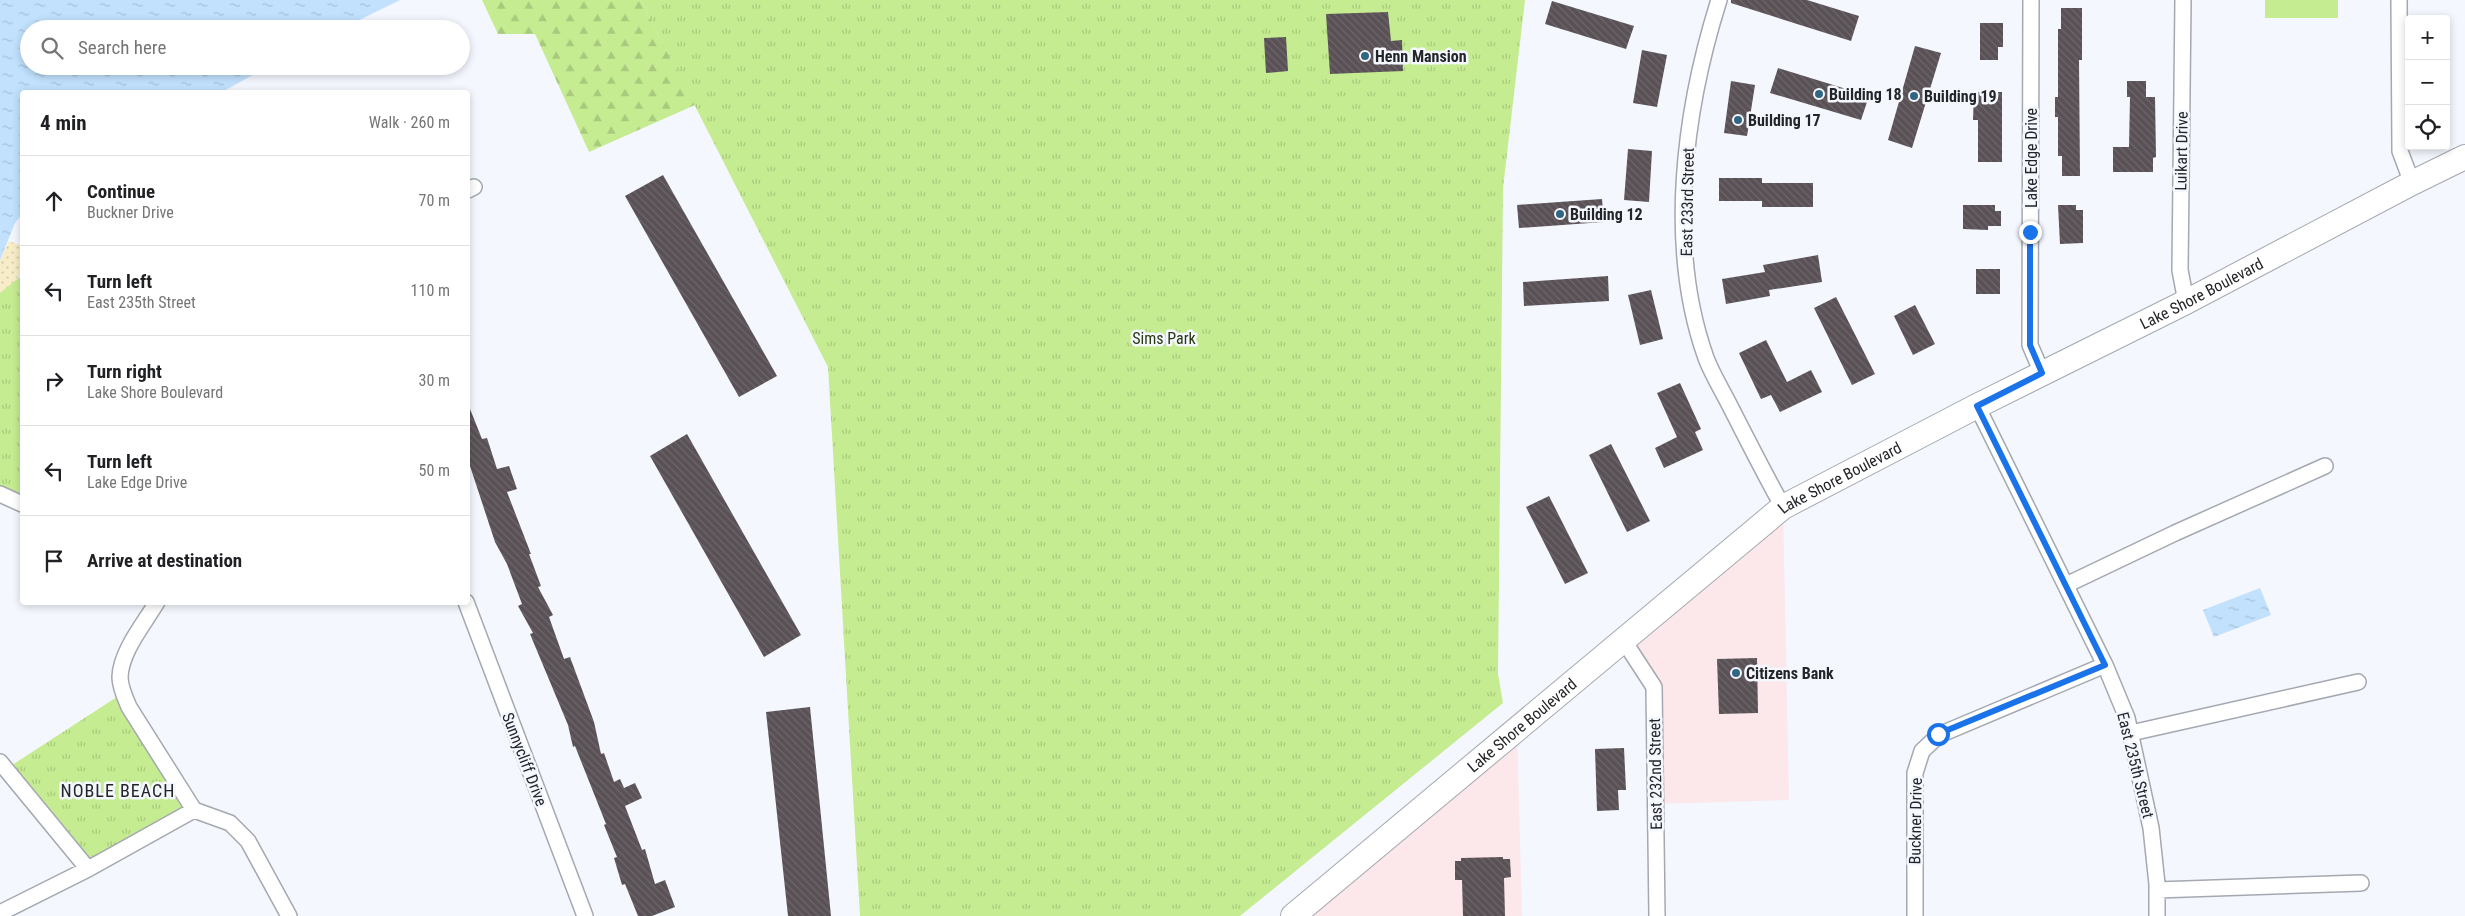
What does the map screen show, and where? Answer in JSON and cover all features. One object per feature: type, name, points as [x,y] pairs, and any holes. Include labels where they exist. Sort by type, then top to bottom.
[{"type":"main road","name":"Lake Shore Boulevard","points":[[1293,916],[1782,507],[2042,373],[2186,302],[2465,157]]},
{"type":"street","name":"East 233rd Street","points":[[1719,0],[1706,38],[1693,96],[1688,134],[1685,182],[1686,260],[1694,315],[1706,359],[1782,507]]},
{"type":"street","name":"Lake Edge Drive","points":[[2032,0],[2030,345],[2042,373]]},
{"type":"street","name":"Luikart Drive","points":[[2182,0],[2180,270],[2186,302]]},
{"type":"street","points":[[2399,0],[2400,151],[2412,183]]},
{"type":"street","name":"East 235th Street","points":[[1977,406],[2105,665],[2127,718],[2151,828],[2157,890],[2157,916]]},
{"type":"street","points":[[2066,585],[2175,533],[2326,466]]},
{"type":"street","points":[[0,494],[20,503]]},
{"type":"street","points":[[155,605],[126,656],[120,677],[123,693],[129,707],[194,810],[230,823],[248,842],[289,916]]},
{"type":"street","name":"Sunnycliff Drive","points":[[467,605],[585,916]]},
{"type":"street","name":"East 232nd Street","points":[[1624,641],[1654,687],[1657,916]]},
{"type":"street","name":"Buckner Drive","points":[[1914,916],[1914,773],[1922,751],[1938,734],[2105,665]]},
{"type":"street","points":[[2131,733],[2358,682]]},
{"type":"street","points":[[0,762],[88,869]]},
{"type":"street","points":[[0,913],[88,869],[194,810]]},
{"type":"street","points":[[2157,890],[2361,883]]},
{"type":"shaded area","points":[[1783,507],[1789,800],[1656,804],[1654,687],[1624,641]]},
{"type":"shaded area","points":[[1517,729],[1522,916],[1293,916]]},
{"type":"green space","points":[[482,0],[641,0],[695,105],[589,152],[535,34],[498,34]]},
{"type":"green space","name":"Sims Park","points":[[641,0],[1525,0],[1503,188],[1498,674],[1503,703],[1240,916],[860,916],[828,367]]},
{"type":"green space","points":[[2265,0],[2338,0],[2338,18],[2265,18]]},
{"type":"green space","points":[[20,277],[20,503],[0,494],[0,293]]},
{"type":"green space","points":[[123,693],[194,810],[88,869],[6,769]]},
{"type":"sand","points":[[9,241],[20,245],[20,274],[8,288],[0,293],[0,260]]},
{"type":"water","points":[[0,0],[400,0],[359,20],[20,20],[20,75],[253,75],[226,90],[20,90],[20,217],[15,223],[0,260]]},
{"type":"water","points":[[2260,588],[2271,615],[2214,637],[2203,610]]},
{"type":"building","points":[[1731,0],[1807,0],[1859,16],[1851,41],[1731,3]]},
{"type":"building","points":[[1552,1],[1634,26],[1626,49],[1545,24]]},
{"type":"building","points":[[2061,8],[2082,8],[2082,60],[2079,60],[2080,176],[2062,176],[2062,156],[2058,156],[2058,117],[2055,117],[2055,97],[2058,97],[2058,29],[2061,29]]},
{"type":"building","name":"Henn Mansion","points":[[1388,12],[1391,41],[1402,40],[1403,71],[1330,74],[1326,14]]},
{"type":"building","points":[[1980,23],[2003,23],[2003,47],[1998,47],[1998,60],[1980,60]]},
{"type":"building","points":[[1286,37],[1288,71],[1266,73],[1264,38]]},
{"type":"building","name":"Building 19","points":[[1915,46],[1941,53],[1912,148],[1888,140]]},
{"type":"building","points":[[1642,50],[1667,55],[1657,107],[1633,103]]},
{"type":"building","name":"Building 18","points":[[1778,68],[1869,96],[1861,120],[1770,93]]},
{"type":"building","name":"Building 17","points":[[1731,81],[1755,85],[1747,136],[1724,133]]},
{"type":"building","points":[[2127,81],[2146,81],[2146,97],[2155,97],[2156,157],[2153,158],[2153,172],[2113,172],[2113,147],[2129,147],[2130,97],[2127,97]]},
{"type":"building","points":[[1974,92],[2002,92],[2002,162],[1978,162],[1978,120],[1973,120]]},
{"type":"building","points":[[1628,149],[1652,151],[1649,202],[1624,200]]},
{"type":"building","points":[[663,175],[777,376],[739,397],[625,196]]},
{"type":"building","points":[[1719,178],[1762,178],[1762,183],[1813,183],[1813,207],[1762,207],[1762,201],[1719,201]]},
{"type":"building","name":"Building 12","points":[[1602,199],[1604,222],[1519,228],[1517,205]]},
{"type":"building","points":[[1963,205],[1995,205],[1995,211],[2001,211],[2001,226],[1988,226],[1988,230],[1963,229]]},
{"type":"building","points":[[2058,205],[2076,205],[2076,210],[2083,210],[2083,243],[2060,244]]},
{"type":"building","points":[[1818,255],[1822,282],[1769,290],[1770,296],[1726,304],[1722,279],[1765,272],[1763,265]]},
{"type":"building","points":[[1976,269],[2000,269],[2000,294],[1976,294]]},
{"type":"building","points":[[1608,276],[1609,301],[1524,306],[1523,282]]},
{"type":"building","points":[[1651,290],[1663,339],[1640,345],[1628,295]]},
{"type":"building","points":[[1836,297],[1875,374],[1852,385],[1814,308]]},
{"type":"building","points":[[1915,305],[1935,344],[1913,355],[1894,316]]},
{"type":"building","points":[[1766,340],[1787,382],[1811,370],[1822,392],[1780,412],[1771,395],[1761,399],[1739,353]]},
{"type":"building","points":[[1680,383],[1701,429],[1695,432],[1703,450],[1664,468],[1655,448],[1677,437],[1657,393]]},
{"type":"building","points":[[470,409],[482,439],[487,438],[497,469],[509,466],[517,489],[507,492],[531,554],[529,554],[541,586],[538,587],[553,615],[549,617],[564,659],[570,657],[594,722],[601,754],[604,753],[614,782],[620,779],[624,788],[635,783],[642,798],[625,806],[642,850],[645,849],[655,884],[665,880],[675,907],[652,916],[638,916],[625,884],[622,885],[614,858],[617,857],[604,825],[606,824],[575,746],[573,747],[568,725],[530,634],[533,633],[518,606],[522,604],[507,564],[495,542],[470,466]]},
{"type":"building","points":[[687,434],[801,635],[764,657],[650,456]]},
{"type":"building","points":[[1611,444],[1650,521],[1627,532],[1589,455]]},
{"type":"building","points":[[1549,496],[1588,573],[1565,584],[1526,507]]},
{"type":"building","points":[[1757,658],[1758,713],[1719,714],[1717,659]]},
{"type":"building","points":[[810,707],[831,916],[788,916],[766,712]]},
{"type":"building","points":[[1624,748],[1626,790],[1618,790],[1619,810],[1597,811],[1595,749]]},
{"type":"building","points":[[1503,857],[1503,859],[1510,859],[1511,877],[1504,878],[1505,916],[1463,916],[1462,880],[1455,880],[1455,861],[1461,861],[1461,858]]},
{"type":"place","name":"Henn Mansion","points":[[1365,56]]},
{"type":"place","name":"Building 18","points":[[1819,94]]},
{"type":"place","name":"Building 19","points":[[1914,96]]},
{"type":"place","name":"Building 17","points":[[1738,120]]},
{"type":"place","name":"Building 12","points":[[1560,214]]},
{"type":"place","name":"Citizens Bank","points":[[1736,673]]},
{"type":"district","name":"NOBLE BEACH","points":[[118,791]]},
{"type":"route","points":[[1938,734],[2105,665],[1977,406],[2042,373],[2030,345],[2030,232]]}]
